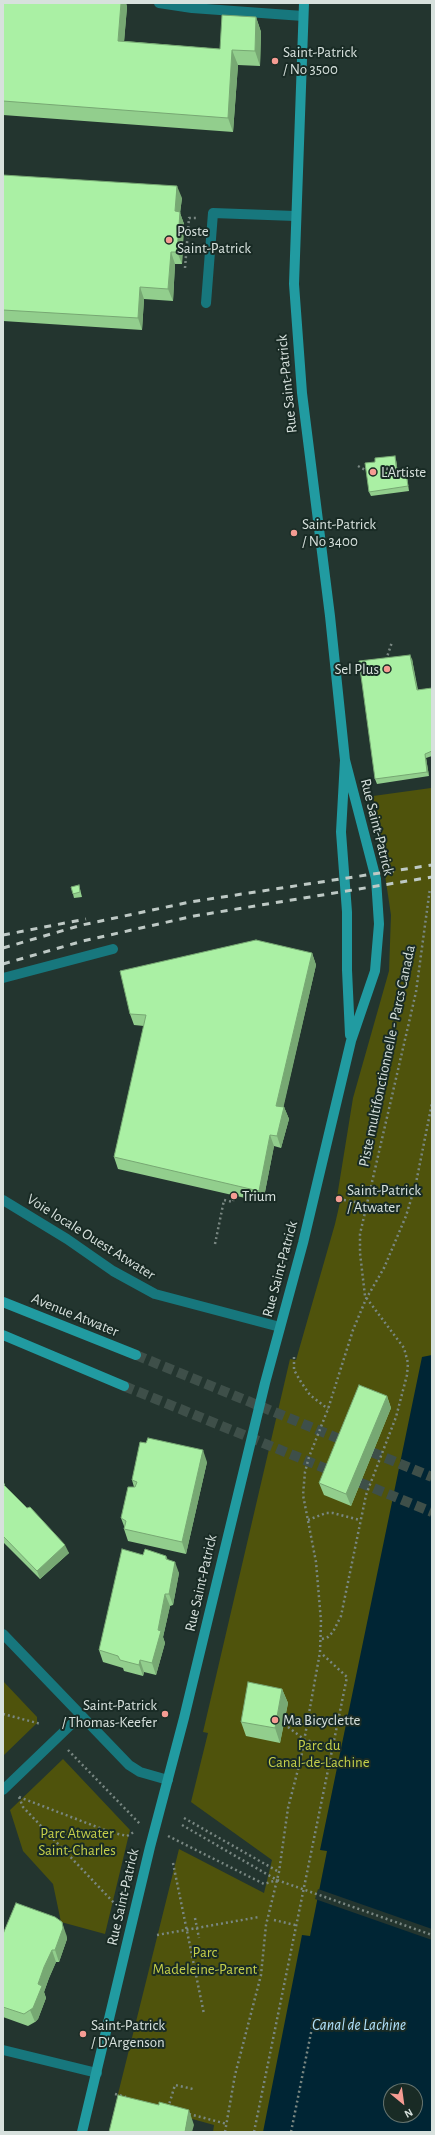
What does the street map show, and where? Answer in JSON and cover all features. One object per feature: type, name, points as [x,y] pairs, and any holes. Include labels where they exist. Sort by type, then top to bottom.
[{"type":"main road","name":"Rue Saint-Patrick","points":[[304,3],[295,216],[294,284],[299,365],[330,616],[344,760],[341,832],[347,912],[347,970],[351,1041]]},
{"type":"main road","name":"Rue Saint-Patrick","points":[[82,2132],[280,1327],[303,1243],[351,1041],[375,971],[379,924],[375,871],[344,760]]},
{"type":"main road","name":"Avenue Atwater","points":[[3,1302],[136,1355]]},
{"type":"main road","points":[[3,1335],[124,1386]]},
{"type":"street","points":[[159,3],[192,8],[303,16]]},
{"type":"street","points":[[206,303],[213,213],[295,216]]},
{"type":"street","points":[[3,978],[113,949]]},
{"type":"street","name":"Voie locale Ouest Atwater","points":[[3,1200],[43,1224],[129,1281],[155,1294],[280,1327]]},
{"type":"street","points":[[3,1634],[80,1716],[129,1765],[140,1772],[168,1780]]},
{"type":"street","points":[[3,1790],[80,1716]]},
{"type":"street","points":[[3,2050],[96,2073]]},
{"type":"path","points":[[185,268],[189,218],[200,218]]},
{"type":"path","points":[[358,466],[367,471]]},
{"type":"path","points":[[385,662],[392,642]]},
{"type":"path","name":"Piste multifonctionnelle - Parcs Canada","points":[[366,1299],[360,1253],[360,1234],[416,992],[430,888]]},
{"type":"path","name":"Piste multifonctionnelle - Parcs Canada","points":[[225,2132],[235,2075],[261,1975],[266,1925],[279,1872],[288,1808],[305,1740],[322,1640],[316,1562],[303,1495],[305,1472],[309,1457],[328,1409],[344,1355],[366,1299],[384,1268],[408,1210],[416,1183],[432,1103]]},
{"type":"path","points":[[215,1244],[224,1200],[233,1202],[234,1196]]},
{"type":"path","points":[[339,1199],[366,1204]]},
{"type":"path","points":[[322,1640],[333,1632],[341,1616],[366,1495],[396,1418],[408,1363],[404,1348],[366,1299]]},
{"type":"path","points":[[294,1357],[294,1370],[301,1382],[310,1395],[328,1409]]},
{"type":"path","points":[[308,1520],[326,1513],[333,1513],[360,1520]]},
{"type":"path","points":[[254,2132],[295,1925],[317,1830],[346,1677],[320,1652]]},
{"type":"path","points":[[3,1714],[41,1724]]},
{"type":"path","points":[[284,1724],[305,1740],[333,1746]]},
{"type":"path","points":[[78,1761],[138,1823]]},
{"type":"path","points":[[116,1905],[23,1807],[19,1797],[110,1832],[127,1836],[134,1832]]},
{"type":"path","points":[[184,1818],[279,1872]]},
{"type":"path","points":[[182,1825],[277,1880],[432,1935]]},
{"type":"path","points":[[176,1840],[264,1884],[277,1880]]},
{"type":"path","points":[[173,1863],[204,2014]]},
{"type":"path","points":[[157,1935],[259,1917]]},
{"type":"path","points":[[195,1918],[199,1938]]},
{"type":"path","points":[[274,1920],[295,1925]]},
{"type":"path","points":[[291,2132],[314,2018]]},
{"type":"path","points":[[168,2109],[175,2085],[193,2089]]},
{"type":"path","points":[[115,2094],[132,2099]]},
{"type":"path","points":[[161,2107],[176,2111]]},
{"type":"path","points":[[183,2113],[227,2124]]},
{"type":"green space","name":"Parc du Canal-de-Lachine","points":[[432,775],[432,2132],[213,2132],[214,2125],[117,2098],[179,1849],[264,1893],[272,1860],[191,1802],[208,1733],[203,1732],[290,1359],[296,1360],[335,1224],[341,1198],[337,1197],[353,1098],[389,971],[391,915],[373,796],[431,788]]},
{"type":"green space","points":[[3,1681],[37,1717],[37,1723],[3,1756]]},
{"type":"green space","name":"Parc Atwater Saint-Charles","points":[[63,1759],[130,1830],[105,1934],[61,1922],[53,1884],[23,1851],[10,1810]]},
{"type":"water","name":"Canal de Lachine","points":[[432,1355],[432,2132],[263,2132],[302,1935],[310,1936],[327,1851],[320,1850],[422,1357]]},
{"type":"pier","points":[[318,1889],[432,1929],[432,1940],[315,1899]]},
{"type":"building","points":[[3,3],[121,3],[118,41],[220,49],[222,15],[256,17],[255,51],[232,50],[228,118],[3,101]]},
{"type":"building","points":[[3,175],[177,186],[175,211],[180,212],[177,252],[171,252],[168,289],[140,287],[138,318],[3,310]]},
{"type":"building","points":[[395,456],[397,474],[406,473],[408,486],[369,492],[365,463],[375,462],[375,458]]},
{"type":"building","points":[[410,655],[417,690],[432,688],[432,751],[425,754],[427,772],[375,779],[359,661]]},
{"type":"building","points":[[79,885],[80,892],[73,894],[71,887]]},
{"type":"building","points":[[256,940],[312,953],[276,1106],[284,1107],[277,1136],[270,1135],[259,1191],[114,1157],[146,1015],[130,1014],[120,971]]},
{"type":"building","points":[[359,1385],[387,1396],[346,1494],[319,1483]]},
{"type":"building","points":[[148,1438],[203,1450],[182,1542],[124,1529],[126,1521],[121,1518],[128,1487],[135,1487],[137,1482],[132,1480],[140,1442],[146,1443]]},
{"type":"building","points":[[3,1484],[27,1508],[30,1507],[65,1545],[37,1571],[3,1536]]},
{"type":"building","points":[[122,1549],[143,1555],[145,1549],[166,1556],[166,1559],[175,1562],[169,1594],[165,1594],[158,1630],[161,1631],[152,1663],[140,1660],[139,1665],[120,1660],[118,1656],[99,1650]]},
{"type":"building","points":[[248,1682],[282,1689],[275,1728],[241,1722]]},
{"type":"building","points":[[16,1903],[55,1917],[62,1922],[63,1928],[55,1950],[52,1950],[44,1967],[38,1984],[42,1986],[33,2008],[24,2014],[3,2007],[3,1934]]},
{"type":"building","points":[[118,2095],[159,2105],[159,2102],[189,2110],[185,2132],[109,2132]]},
{"type":"tunnel","points":[[136,1355],[432,1477]]},
{"type":"tunnel","points":[[124,1386],[432,1512]]},
{"type":"railway","points":[[3,948],[82,925],[190,902],[432,865]]},
{"type":"railway","points":[[3,964],[83,941],[194,916],[432,877]]},
{"type":"railway","points":[[3,935],[86,919]]},
{"type":"place","name":"Saint-Patrick / No 3500","points":[[275,61]]},
{"type":"place","name":"Poste Saint-Patrick","points":[[169,240]]},
{"type":"place","name":"L'Artiste","points":[[373,472]]},
{"type":"place","name":"Saint-Patrick / No 3400","points":[[294,533]]},
{"type":"place","name":"Sel Plus","points":[[387,669]]},
{"type":"place","name":"Trium","points":[[234,1196]]},
{"type":"place","name":"Saint-Patrick / Atwater","points":[[339,1199]]},
{"type":"place","name":"Saint-Patrick / Thomas-Keefer","points":[[165,1714]]},
{"type":"place","name":"Ma Bicyclette","points":[[275,1720]]},
{"type":"place","name":"Saint-Patrick / D'Argenson","points":[[83,2034]]},
{"type":"park label","name":"Parc Madeleine-Parent","points":[[205,1960]]}]
